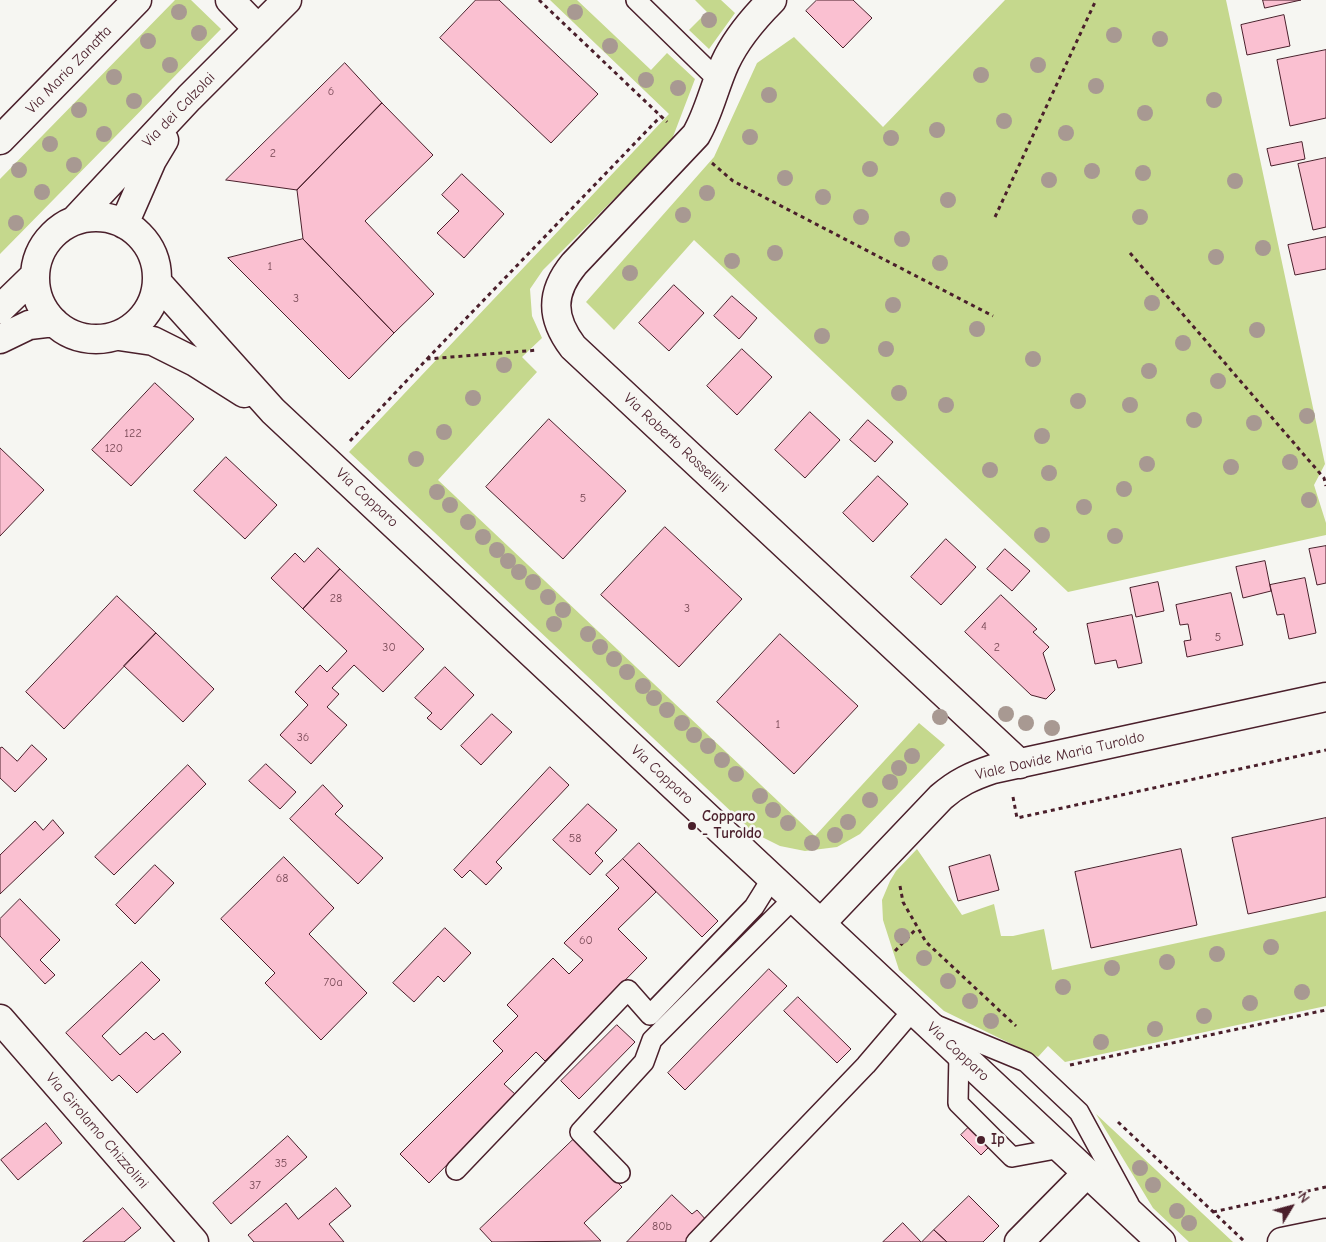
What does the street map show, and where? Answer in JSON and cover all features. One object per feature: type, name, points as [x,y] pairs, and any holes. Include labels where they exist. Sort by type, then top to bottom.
[{"type":"street","name":"Via Mario Zanatta","points":[[0,140],[137,0]]},
{"type":"street","points":[[230,0],[258,29]]},
{"type":"street","name":"Via dei Calzolai","points":[[74,221],[190,98],[287,0]]},
{"type":"street","name":"Via Roberto Rossellini","points":[[772,0],[756,16],[732,50],[700,127],[690,143],[574,264],[563,278],[557,294],[556,312],[562,329],[573,348],[1020,764]]},
{"type":"street","name":"Via dei Calzolai","points":[[124,224],[152,160],[190,98]]},
{"type":"street","points":[[90,218],[108,218],[124,224],[138,234],[149,248],[155,265],[157,282],[154,299],[146,314],[134,327],[118,336],[101,339],[84,338],[68,333],[54,322],[43,308],[36,293],[35,275],[38,258],[46,242],[58,230],[74,221],[90,218]]},
{"type":"street","points":[[0,309],[35,275]]},
{"type":"street","name":"Via Copparo","points":[[157,282],[273,411],[1161,1242]]},
{"type":"street","points":[[0,339],[29,325],[54,322]]},
{"type":"street","name":"Via Copparo","points":[[118,336],[153,341],[195,362],[273,411]]},
{"type":"street","name":"Viale Davide Maria Turoldo","points":[[821,923],[942,797],[961,782],[986,771],[1326,697]]},
{"type":"street","name":"Via Girolamo Chizzolini","points":[[0,1019],[194,1242]]},
{"type":"street","points":[[1020,1242],[1087,1173]]},
{"type":"street","points":[[1282,1242],[1326,1233]]},
{"type":"lane","points":[[636,0],[718,81]]},
{"type":"lane","points":[[456,1170],[628,990],[650,1016],[754,907],[772,878]]},
{"type":"lane","points":[[620,1174],[580,1132],[644,1062],[652,1040],[794,898]]},
{"type":"lane","points":[[696,1242],[866,1065],[918,1015],[1026,1062],[1079,1112],[1138,1220]]},
{"type":"lane","points":[[959,1053],[958,1103],[1012,1157],[1061,1148]]},
{"type":"path","points":[[539,0],[661,116],[733,181],[993,316]]},
{"type":"path","points":[[995,217],[1096,0]]},
{"type":"path","points":[[329,463],[427,358],[661,116]]},
{"type":"path","points":[[1130,253],[1324,478],[1326,486]]},
{"type":"path","points":[[427,358],[573,348]]},
{"type":"path","points":[[1011,790],[1017,818],[1326,750]]},
{"type":"path","points":[[886,854],[903,871],[899,883],[903,902],[926,942],[1018,1028]]},
{"type":"path","points":[[1070,1065],[1326,1010]]},
{"type":"path","points":[[1114,1118],[1245,1242]]},
{"type":"path","points":[[1213,1212],[1326,1187]]},
{"type":"green space","points":[[175,0],[191,0],[221,29],[0,254],[0,179]]},
{"type":"green space","points":[[550,0],[577,0],[651,70],[667,53],[695,79],[671,142],[543,270],[530,289],[532,316],[542,338],[522,357],[537,372],[438,480],[815,836],[919,723],[945,745],[860,834],[837,847],[805,851],[780,846],[754,833],[349,452],[669,114]]},
{"type":"green space","points":[[695,0],[721,0],[735,13],[709,49],[689,30],[707,12]]},
{"type":"green space","points":[[1005,0],[1226,0],[1325,464],[1314,485],[1326,523],[1326,535],[1068,592],[694,240],[614,330],[586,302],[714,157],[757,63],[794,37],[883,127]]},
{"type":"green space","points":[[917,849],[962,915],[994,904],[1001,936],[1013,936],[1044,929],[1052,970],[1326,911],[1326,1006],[1065,1062],[1048,1046],[1038,1057],[944,1011],[899,970],[883,920],[882,900],[896,871]]},
{"type":"green space","points":[[1096,1114],[1233,1242],[1189,1242],[1153,1208]]},
{"type":"building","points":[[476,0],[499,0],[598,94],[551,143],[440,38]]},
{"type":"building","points":[[817,0],[853,0],[872,18],[843,48],[806,11]]},
{"type":"building","points":[[1263,0],[1301,0],[1265,8]]},
{"type":"building","points":[[1284,15],[1290,46],[1247,55],[1241,25]]},
{"type":"building","points":[[1326,50],[1326,118],[1290,126],[1277,60]]},
{"type":"building","points":[[345,63],[382,103],[297,190],[226,180]]},
{"type":"building","points":[[382,103],[433,155],[365,221],[434,294],[394,333],[303,239],[297,190]]},
{"type":"building","points":[[1302,142],[1305,159],[1271,166],[1267,149]]},
{"type":"building","points":[[1326,158],[1326,227],[1313,230],[1298,164]]},
{"type":"building","points":[[462,174],[504,214],[464,258],[437,233],[459,211],[442,195]]},
{"type":"building","points":[[1326,237],[1326,269],[1295,275],[1288,245]]},
{"type":"building","points":[[303,239],[394,333],[349,379],[228,258]]},
{"type":"building","points":[[674,285],[704,313],[669,351],[639,323]]},
{"type":"building","points":[[732,296],[757,318],[739,339],[714,316]]},
{"type":"building","points":[[742,349],[772,377],[737,415],[707,386]]},
{"type":"building","points":[[155,383],[194,419],[131,486],[92,450]]},
{"type":"building","points":[[810,412],[840,440],[805,478],[775,450]]},
{"type":"building","points":[[549,419],[626,491],[563,559],[486,487]]},
{"type":"building","points":[[868,420],[893,442],[875,462],[850,440]]},
{"type":"building","points":[[0,448],[44,490],[0,536]]},
{"type":"building","points":[[226,457],[277,505],[245,539],[194,491]]},
{"type":"building","points":[[878,476],[908,504],[873,542],[843,513]]},
{"type":"building","points":[[665,527],[742,599],[679,667],[601,595]]},
{"type":"building","points":[[946,539],[976,567],[941,605],[911,577]]},
{"type":"building","points":[[1326,546],[1326,583],[1317,585],[1309,549]]},
{"type":"building","points":[[318,548],[340,569],[303,609],[271,578],[295,553],[304,562]]},
{"type":"building","points":[[1005,549],[1030,571],[1012,591],[987,569]]},
{"type":"building","points":[[1265,561],[1271,591],[1243,598],[1236,567]]},
{"type":"building","points":[[340,569],[424,649],[383,692],[354,665],[332,688],[339,694],[327,707],[347,725],[311,764],[280,735],[308,705],[295,692],[320,665],[327,672],[347,651],[303,609]]},
{"type":"building","points":[[1305,578],[1316,633],[1289,639],[1284,614],[1277,615],[1270,585]]},
{"type":"building","points":[[1158,582],[1164,611],[1136,617],[1130,588]]},
{"type":"building","points":[[1231,593],[1243,645],[1187,657],[1184,641],[1191,640],[1188,624],[1180,625],[1176,605]]},
{"type":"building","points":[[1001,595],[1037,629],[1033,632],[1049,647],[1043,653],[1055,690],[1046,699],[1031,695],[965,632]]},
{"type":"building","points":[[117,596],[156,633],[64,729],[26,692]]},
{"type":"building","points":[[1132,615],[1142,663],[1118,668],[1116,660],[1095,664],[1087,624]]},
{"type":"building","points":[[156,633],[214,689],[183,722],[124,666]]},
{"type":"building","points":[[780,634],[858,706],[794,774],[717,702]]},
{"type":"building","points":[[445,667],[474,695],[441,730],[427,718],[432,713],[415,698]]},
{"type":"building","points":[[492,714],[512,732],[481,765],[461,746]]},
{"type":"building","points":[[32,745],[47,759],[15,792],[0,778],[0,748],[2,747],[17,761]]},
{"type":"building","points":[[266,764],[296,792],[280,809],[249,781]]},
{"type":"building","points":[[188,765],[206,784],[114,875],[95,857]]},
{"type":"building","points":[[550,767],[569,785],[496,862],[502,868],[486,885],[470,870],[462,878],[454,870]]},
{"type":"building","points":[[323,785],[343,806],[335,814],[383,858],[358,884],[290,819]]},
{"type":"building","points":[[588,804],[617,830],[595,853],[603,861],[590,875],[553,840]]},
{"type":"building","points":[[1326,818],[1326,897],[1248,914],[1232,838]]},
{"type":"building","points":[[53,820],[64,833],[0,894],[0,855],[35,821],[43,830]]},
{"type":"building","points":[[639,843],[718,921],[702,937],[623,859]]},
{"type":"building","points":[[1181,849],[1197,925],[1091,948],[1075,872]]},
{"type":"building","points":[[990,855],[999,890],[958,901],[949,867]]},
{"type":"building","points":[[284,857],[334,908],[309,934],[367,993],[321,1040],[265,983],[275,973],[221,919]]},
{"type":"building","points":[[623,859],[656,892],[618,929],[647,958],[545,1061],[536,1052],[504,1084],[516,1095],[429,1183],[400,1154],[503,1051],[493,1041],[518,1016],[507,1005],[553,958],[569,974],[583,960],[564,943],[619,888],[606,875]]},
{"type":"building","points":[[155,865],[174,883],[135,924],[116,905]]},
{"type":"building","points":[[20,899],[60,940],[40,960],[55,975],[45,984],[0,936],[0,919]]},
{"type":"building","points":[[445,928],[471,953],[444,982],[438,976],[414,1002],[393,983]]},
{"type":"building","points":[[142,962],[160,980],[102,1036],[120,1055],[146,1032],[154,1040],[163,1033],[181,1052],[137,1093],[119,1075],[112,1081],[66,1033]]},
{"type":"building","points":[[769,969],[787,986],[685,1090],[668,1073]]},
{"type":"building","points":[[798,997],[851,1049],[837,1063],[784,1011]]},
{"type":"building","points":[[617,1025],[635,1042],[579,1099],[561,1081]]},
{"type":"building","points":[[979,1117],[999,1137],[981,1155],[961,1135]]},
{"type":"building","points":[[46,1123],[62,1143],[18,1180],[1,1160]]},
{"type":"building","points":[[288,1136],[307,1157],[231,1224],[213,1203]]},
{"type":"building","points":[[575,1138],[622,1187],[584,1223],[601,1241],[492,1242],[480,1229]]},
{"type":"building","points":[[336,1188],[351,1206],[329,1224],[344,1242],[254,1242],[248,1235],[286,1203],[298,1219]]},
{"type":"building","points":[[672,1195],[692,1214],[697,1210],[708,1222],[688,1242],[627,1242]]},
{"type":"building","points":[[969,1196],[999,1226],[983,1242],[947,1242],[934,1230]]},
{"type":"building","points":[[123,1208],[141,1228],[124,1242],[83,1242]]},
{"type":"building","points":[[903,1223],[921,1242],[883,1242]]},
{"type":"building","points":[[934,1230],[947,1242],[922,1242]]},
{"type":"place","name":"Copparo - Turoldo","points":[[692,826]]},
{"type":"place","name":"Ip","points":[[981,1140]]}]
